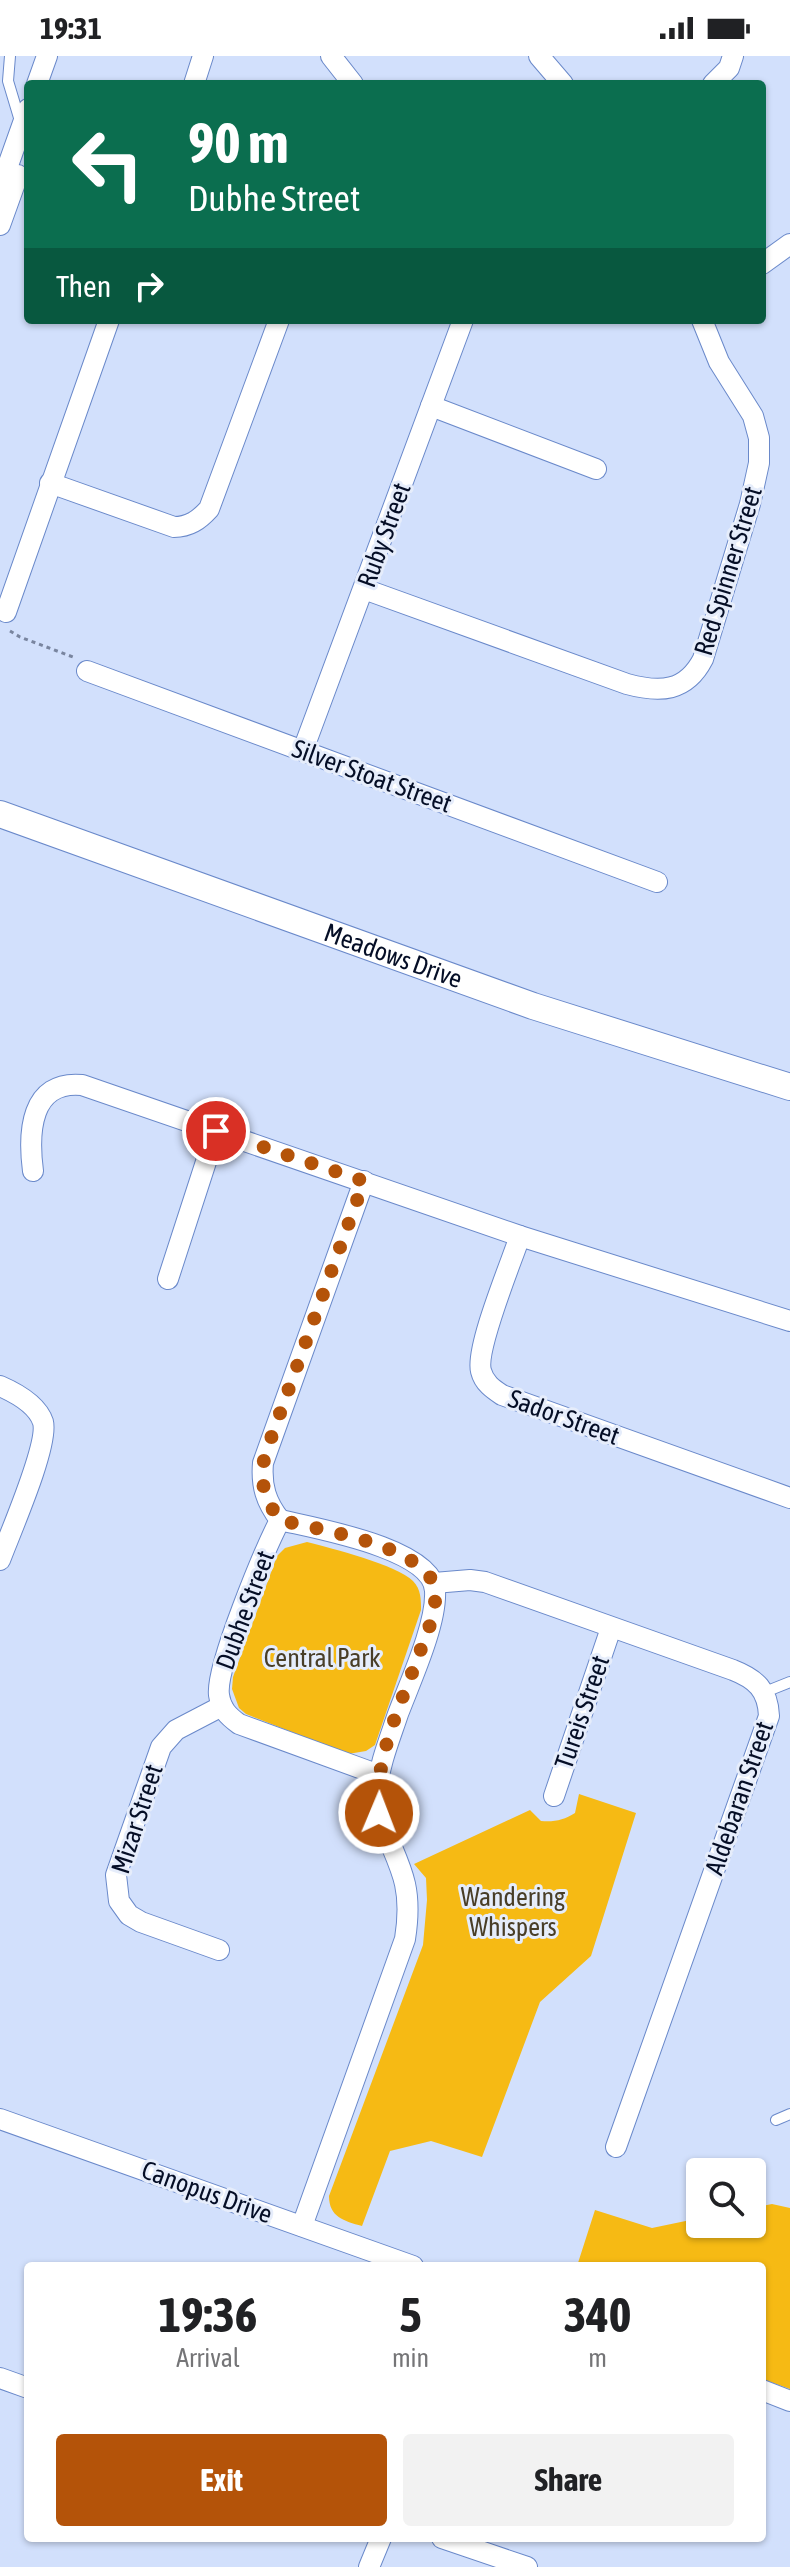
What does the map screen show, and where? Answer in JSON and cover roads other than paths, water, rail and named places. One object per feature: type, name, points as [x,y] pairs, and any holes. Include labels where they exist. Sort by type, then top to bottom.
[{"type":"street","points":[[38,80],[47,56]]},
{"type":"street","points":[[53,80],[61,56]]},
{"type":"street","points":[[195,80],[203,56]]},
{"type":"street","points":[[331,56],[350,80]]},
{"type":"street","points":[[539,56],[560,80]]},
{"type":"street","points":[[717,80],[733,56]]},
{"type":"street","points":[[0,188],[24,121]]},
{"type":"street","points":[[0,225],[24,159]]},
{"type":"street","points":[[766,261],[790,244]]},
{"type":"street","points":[[6,612],[108,324]]},
{"type":"street","points":[[50,483],[174,527],[193,524],[209,509],[278,324]]},
{"type":"street","name":"Ruby Street","points":[[303,750],[462,324]]},
{"type":"street","name":"Red Spinner Street","points":[[364,589],[627,684],[660,691],[687,680],[697,671],[703,659],[750,504],[759,463],[759,438],[753,416],[719,362],[704,324]]},
{"type":"street","points":[[431,406],[596,469]]},
{"type":"street","name":"Silver Stoat Street","points":[[87,671],[657,882]]},
{"type":"street","name":"Meadows Drive","points":[[0,814],[533,1006],[790,1087]]},
{"type":"street","points":[[33,1171],[29,1140],[35,1115],[50,1092],[70,1084],[100,1091],[520,1236],[790,1321]]},
{"type":"street","points":[[168,1279],[216,1131]]},
{"type":"street","points":[[280,1520],[264,1492],[263,1463],[364,1181]]},
{"type":"street","name":"Sador Street","points":[[520,1236],[482,1348],[481,1371],[493,1389],[502,1395],[790,1498]]},
{"type":"street","points":[[0,1386],[17,1394],[39,1413],[43,1435],[0,1560]]},
{"type":"street","name":"Dubhe Street","points":[[379,1775],[239,1724],[229,1717],[222,1706],[219,1681],[253,1580],[280,1520],[346,1535],[394,1552],[423,1569],[434,1583]]},
{"type":"street","name":"Aldebaran Street","points":[[434,1583],[485,1582],[747,1675],[765,1692],[769,1716],[616,2147]]},
{"type":"street","points":[[302,2226],[405,1939],[408,1904],[405,1882],[379,1813],[379,1775],[430,1625],[436,1593],[434,1583]]},
{"type":"street","name":"Tureis Street","points":[[554,1796],[611,1628]]},
{"type":"street","name":"Mizar Street","points":[[219,1950],[129,1915],[119,1901],[116,1875],[161,1747],[176,1730],[222,1706]]},
{"type":"street","name":"Canopus Drive","points":[[0,2119],[402,2262]]},
{"type":"street","points":[[0,2378],[24,2387]]},
{"type":"street","points":[[766,2392],[790,2401]]},
{"type":"street","points":[[369,2567],[379,2542]]},
{"type":"street","points":[[454,2542],[527,2567]]},
{"type":"lane","points":[[10,56],[8,81],[24,116]]},
{"type":"lane","points":[[765,1692],[790,1682]]},
{"type":"lane","points":[[776,2120],[790,2114]]},
{"type":"park label","name":"Central Park","points":[[322,1658]]},
{"type":"park label","name":"Wandering Whispers","points":[[513,1912]]}]
